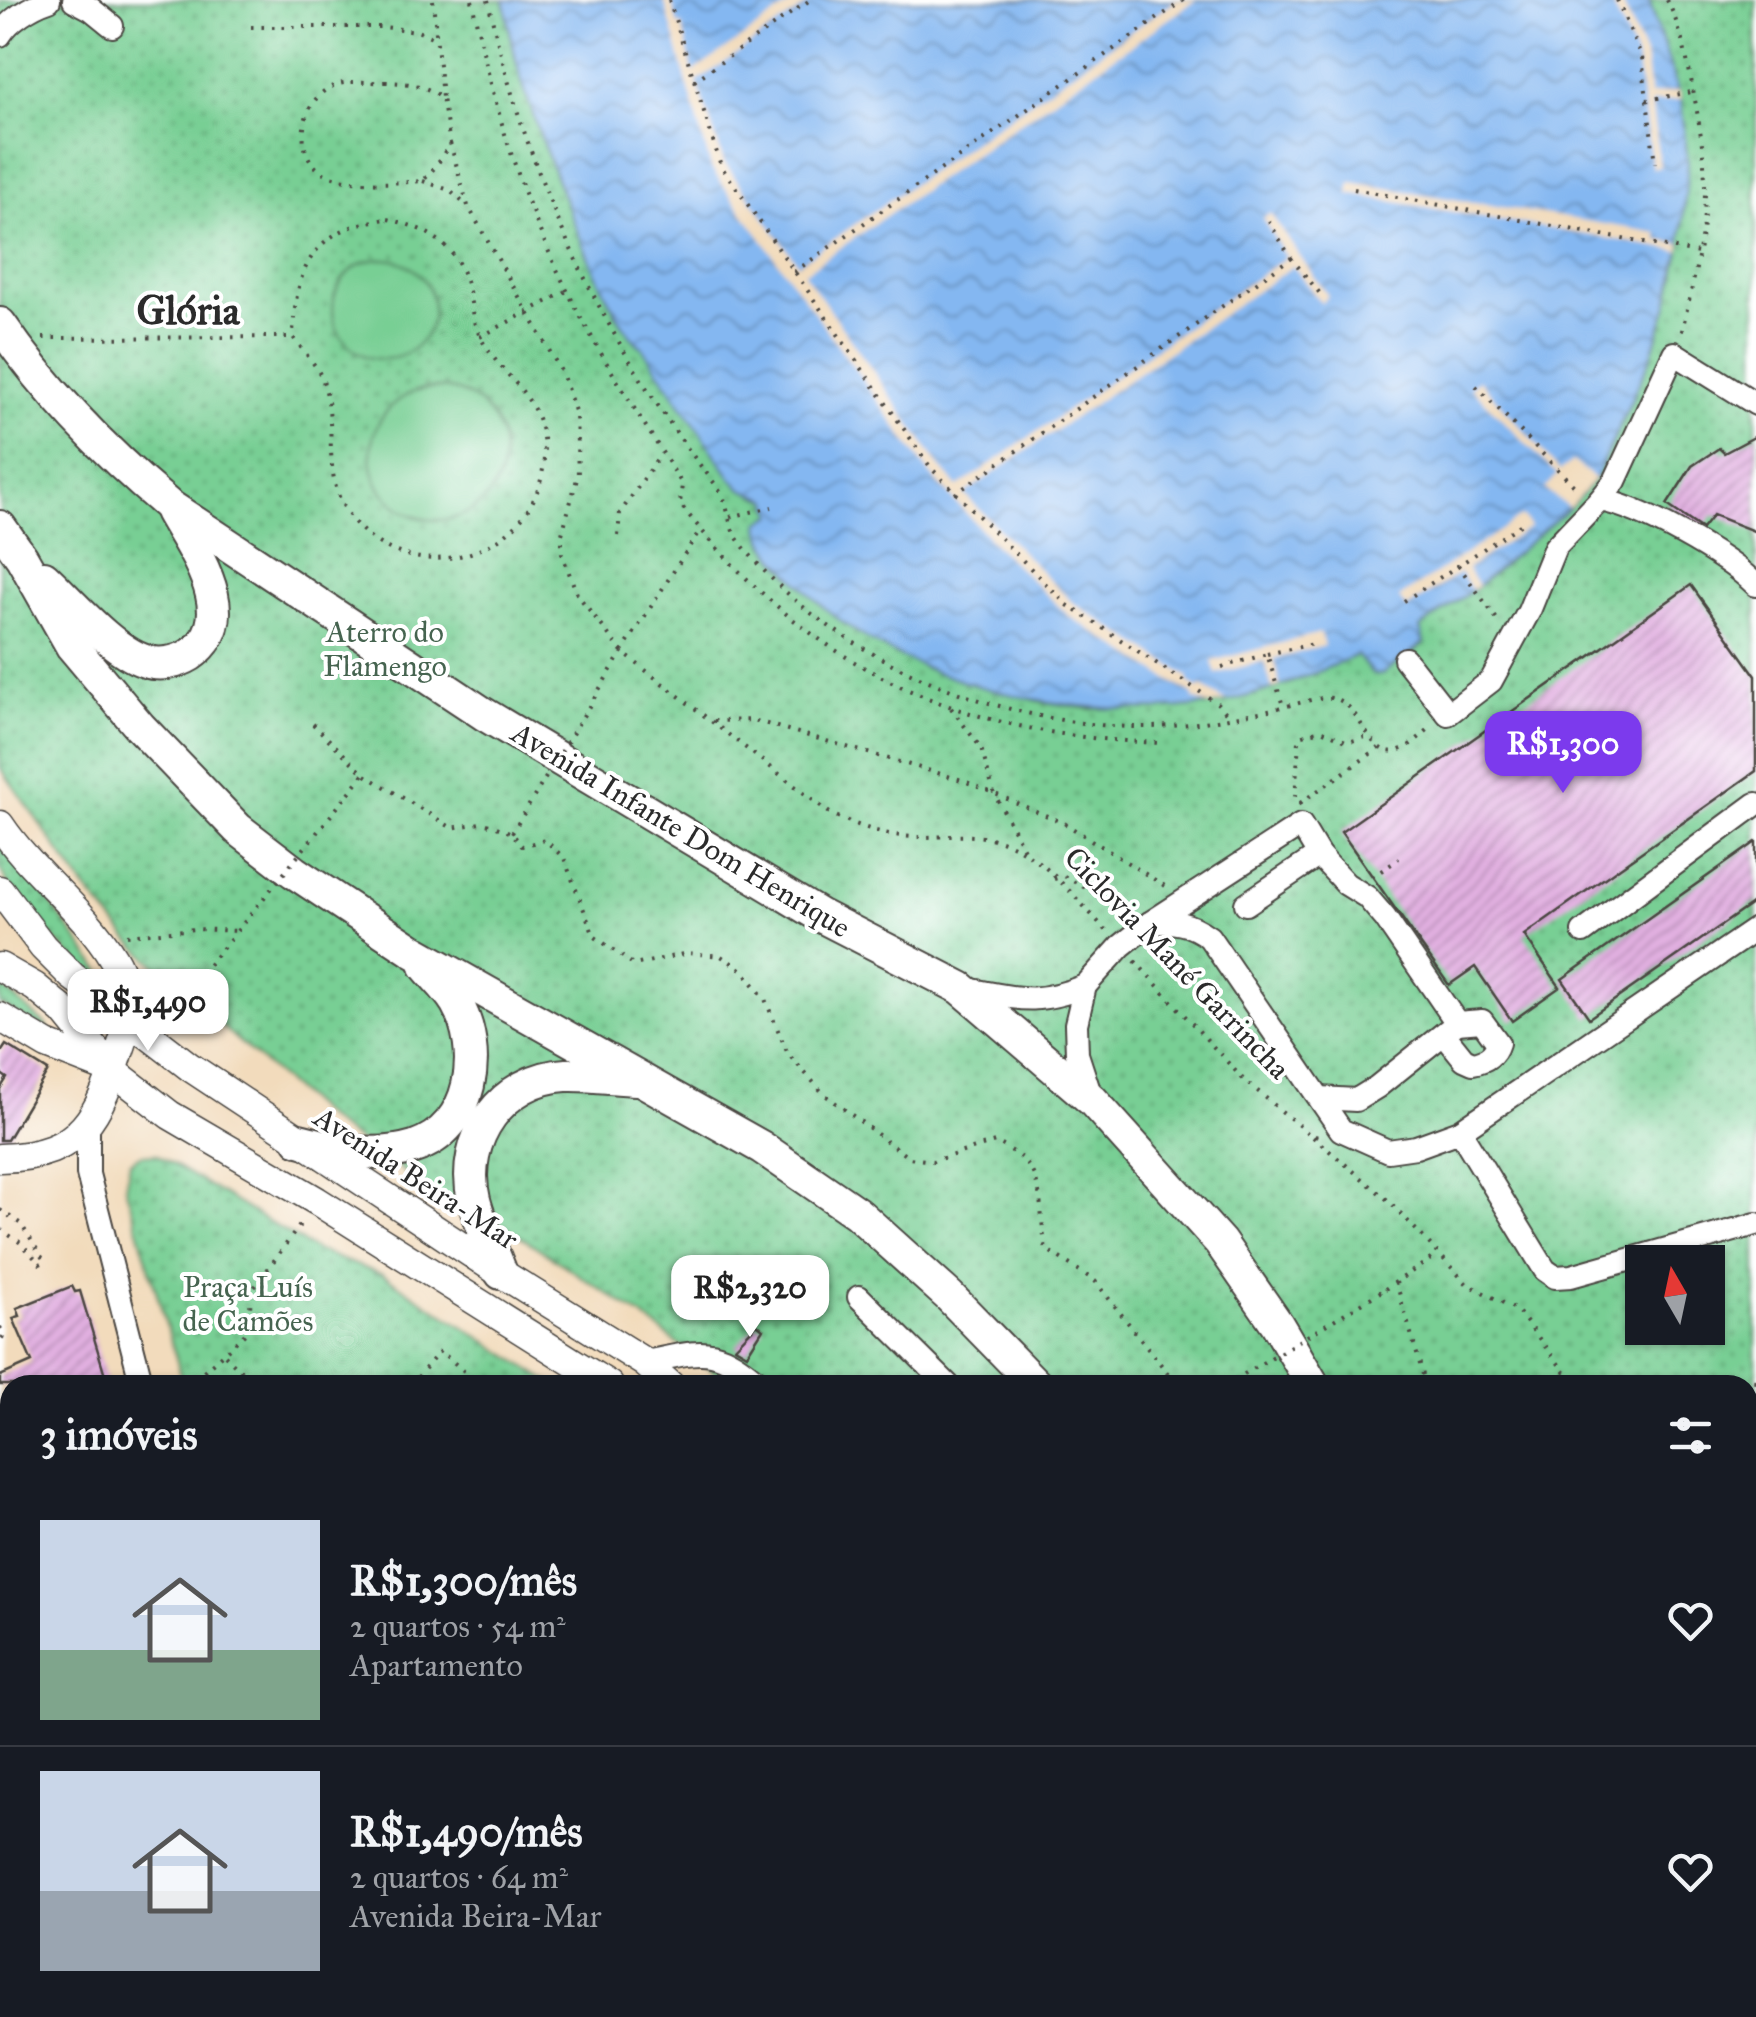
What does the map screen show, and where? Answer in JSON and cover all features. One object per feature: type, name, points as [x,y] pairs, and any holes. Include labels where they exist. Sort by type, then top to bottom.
[{"type":"highway","name":"Avenida Infante Dom Henrique","points":[[5,331],[125,470],[168,505],[484,714],[819,915],[961,988],[1092,1100],[1220,1242],[1278,1324],[1307,1375]]},
{"type":"highway","points":[[22,558],[135,656],[159,663],[187,657],[210,632],[214,599],[205,573],[168,505]]},
{"type":"highway","points":[[0,527],[72,646],[187,779],[238,829],[294,872],[413,951],[761,1147],[857,1213],[949,1296],[1026,1375]]},
{"type":"highway","points":[[299,1140],[350,1153],[380,1153],[417,1146],[437,1136],[451,1122],[469,1083],[470,1041],[456,1001],[413,951]]},
{"type":"highway","points":[[501,1273],[474,1202],[471,1180],[480,1130],[494,1110],[514,1092],[534,1082],[564,1075],[645,1080]]},
{"type":"main road","points":[[0,825],[114,959],[126,988],[131,1018],[88,1124],[52,1152],[0,1158]]},
{"type":"main road","name":"Avenida Beira-Mar","points":[[0,890],[43,947],[72,976],[190,1066],[659,1375]]},
{"type":"main road","points":[[0,967],[64,1012],[112,1070],[170,1115],[317,1201],[591,1375]]},
{"type":"main road","points":[[0,1017],[46,1045],[112,1070]]},
{"type":"street","points":[[1,32],[14,0]]},
{"type":"street","points":[[1,32],[30,9],[49,0]]},
{"type":"street","points":[[74,0],[112,26]]},
{"type":"street","points":[[1406,659],[1448,714],[1491,681],[1555,548],[1615,482],[1674,353],[1756,404]]},
{"type":"street","points":[[1600,500],[1626,506],[1718,557],[1756,585]]},
{"type":"street","points":[[1584,932],[1756,804]]},
{"type":"street","points":[[961,988],[1026,1001],[1052,999],[1085,986],[1142,918],[1301,825],[1318,855],[1346,884],[1367,896],[1386,918],[1450,1029],[1356,1100],[1320,1098]]},
{"type":"street","points":[[1246,904],[1318,855]]},
{"type":"street","points":[[1142,918],[1192,924],[1209,936],[1341,1130],[1388,1151],[1416,1147],[1460,1131],[1756,929]]},
{"type":"street","points":[[1085,986],[1076,1039],[1092,1100]]},
{"type":"street","points":[[88,1124],[88,1174],[139,1375]]},
{"type":"street","points":[[1460,1131],[1545,1270],[1555,1277],[1571,1276],[1756,1224]]},
{"type":"street","points":[[859,1297],[938,1375]]},
{"type":"street","points":[[644,1362],[702,1351],[733,1360],[750,1375]]},
{"type":"path","points":[[422,180],[450,143],[433,0]]},
{"type":"path","points":[[472,0],[500,125],[524,194],[567,291],[614,376],[682,484],[680,504],[700,530],[764,597],[809,634],[872,674],[950,707],[1025,729],[1096,741],[1166,743]]},
{"type":"path","points":[[488,0],[502,64],[531,152],[581,274],[641,382],[723,496],[734,534],[770,575],[802,603],[840,634],[968,698],[1057,720],[1170,726],[1232,718],[1320,698],[1336,699],[1348,704],[1379,748]]},
{"type":"path","points":[[669,0],[721,166],[931,468],[1066,604],[1218,703],[1232,718]]},
{"type":"path","points":[[694,80],[810,0]]},
{"type":"path","points":[[794,272],[1184,0]]},
{"type":"path","points":[[1618,0],[1642,58],[1655,163]]},
{"type":"path","points":[[1668,0],[1676,16],[1694,92],[1702,135],[1705,191],[1698,253],[1681,337],[1674,353]]},
{"type":"path","points":[[250,27],[384,27],[437,39]]},
{"type":"path","points":[[442,98],[430,89],[412,84],[346,83],[330,87],[307,112],[304,125],[309,156],[325,174],[341,179],[422,180],[449,190],[468,206]]},
{"type":"path","points":[[1647,100],[1694,92]]},
{"type":"path","name":"Ciclovia Mané Garrincha","points":[[450,143],[468,206],[562,373],[576,414],[578,476],[562,534],[562,554],[577,594],[622,652],[831,814],[863,829],[914,837],[984,838],[1026,853],[1121,946],[1242,1078],[1309,1134],[1326,1140]]},
{"type":"path","points":[[1354,189],[1698,253]]},
{"type":"path","points":[[388,219],[431,233],[460,264],[480,337],[492,356],[519,383],[542,428],[544,458],[538,489],[525,516],[504,537],[455,558],[426,560],[398,555],[374,543],[338,498],[330,474],[330,418],[322,375],[294,337],[299,281],[318,247],[334,234],[360,222],[388,219]]},
{"type":"path","points":[[1268,220],[1322,296]]},
{"type":"path","points":[[955,494],[1292,258]]},
{"type":"path","points":[[480,337],[567,291]]},
{"type":"path","points":[[5,331],[294,337]]},
{"type":"path","points":[[1476,386],[1582,493],[1600,500]]},
{"type":"path","points":[[618,536],[620,513],[662,452]]},
{"type":"path","points":[[730,517],[772,507]]},
{"type":"path","points":[[1404,601],[1523,523]]},
{"type":"path","points":[[512,833],[700,530]]},
{"type":"path","points":[[1458,565],[1513,642]]},
{"type":"path","points":[[1222,667],[1318,643]]},
{"type":"path","points":[[1267,654],[1284,706]]},
{"type":"path","points":[[950,707],[981,748],[994,793],[1026,853]]},
{"type":"path","points":[[1300,803],[1379,748],[1402,750],[1448,714]]},
{"type":"path","points":[[711,721],[753,720],[962,780],[1064,823],[1168,888]]},
{"type":"path","points":[[314,724],[364,774],[452,828],[480,823],[512,833],[522,846],[545,840],[564,858],[594,936],[634,965],[688,953],[721,956],[743,970],[765,999],[788,1054],[824,1094],[909,1158],[933,1161],[995,1142],[1020,1153],[1038,1180],[1046,1250],[1095,1281],[1169,1375]]},
{"type":"path","points":[[1309,816],[1295,797],[1299,741],[1304,734],[1321,730],[1348,742],[1370,736]]},
{"type":"path","points":[[210,1017],[183,994],[364,774]]},
{"type":"path","points":[[1368,880],[1399,859]]},
{"type":"path","points":[[1054,879],[1064,876],[1128,918],[1142,918]]},
{"type":"path","points":[[1158,896],[1181,882]]},
{"type":"path","points":[[98,938],[195,929],[237,932]]},
{"type":"path","points":[[1309,1134],[1390,1202],[1466,1284],[1517,1310],[1567,1375]]},
{"type":"path","points":[[200,1375],[249,1328],[254,1288],[317,1201]]},
{"type":"path","points":[[0,1210],[21,1224],[45,1262],[40,1264],[21,1243],[0,1229]]},
{"type":"path","points":[[1243,1375],[1437,1255]]},
{"type":"path","points":[[1396,1282],[1423,1375]]},
{"type":"path","points":[[0,1326],[4,1335],[0,1341]]},
{"type":"path","points":[[420,1375],[440,1351],[466,1375]]},
{"type":"path","points":[[225,1355],[245,1375]]},
{"type":"green space","name":"Aterro do Flamengo","points":[[0,0],[504,0],[518,68],[538,129],[571,217],[609,300],[627,330],[759,497],[769,500],[774,515],[761,534],[788,570],[924,668],[1038,701],[1091,709],[1210,705],[1290,683],[1357,655],[1373,674],[1405,659],[1424,643],[1420,628],[1478,586],[1569,508],[1595,479],[1651,357],[1680,251],[1681,100],[1649,0],[1756,0],[1756,1375],[718,1375],[646,1319],[485,1213],[462,1199],[440,1200],[427,1195],[400,1168],[333,1124],[131,942],[85,888],[0,767]]},
{"type":"green space","points":[[383,259],[411,267],[425,281],[433,309],[425,337],[411,351],[383,359],[355,351],[341,337],[333,309],[341,281],[355,267]]},
{"type":"green space","points":[[437,388],[462,393],[484,407],[498,429],[503,454],[498,479],[484,501],[462,515],[437,520],[412,515],[390,501],[376,479],[371,454],[376,429],[390,407],[412,393]]},
{"type":"green space","points":[[0,835],[102,973],[103,985],[44,929],[15,895],[0,866]]},
{"type":"green space","points":[[0,985],[46,1025],[49,1032],[0,1004]]},
{"type":"green space","name":"Praça Luís de Camões","points":[[156,1154],[315,1250],[383,1275],[538,1375],[181,1375],[125,1186],[130,1162],[140,1155]]},
{"type":"water","points":[[504,0],[1649,0],[1681,100],[1688,164],[1681,244],[1668,305],[1651,357],[1595,479],[1569,508],[1478,586],[1420,628],[1424,643],[1381,675],[1373,674],[1357,655],[1250,696],[1163,709],[1108,709],[996,691],[941,674],[890,651],[844,623],[806,590],[770,550],[760,522],[774,515],[769,500],[742,489],[732,479],[627,330],[590,261],[538,129],[518,68]]},
{"type":"pier","points":[[664,0],[671,0],[678,25],[682,25],[693,72],[797,0],[814,0],[697,82],[724,162],[798,264],[1176,0],[1196,0],[804,273],[958,487],[1286,257],[1262,218],[1270,213],[1328,296],[1321,303],[1293,266],[964,494],[1072,602],[1189,677],[1188,681],[1198,689],[1201,686],[1226,701],[1210,705],[1193,699],[1193,695],[1069,616],[1000,550],[930,474],[711,168]]},
{"type":"pier","points":[[1610,0],[1621,0],[1645,55],[1650,95],[1679,91],[1681,100],[1651,103],[1660,167],[1652,168],[1636,56]]},
{"type":"pier","points":[[1351,182],[1658,233],[1658,240],[1681,244],[1680,251],[1349,194]]},
{"type":"pier","points":[[1479,380],[1560,471],[1573,461],[1595,479],[1569,508],[1545,489],[1557,475],[1470,387]]},
{"type":"pier","points":[[1522,516],[1530,527],[1467,569],[1478,586],[1472,590],[1460,573],[1406,609],[1399,598]]},
{"type":"pier","points":[[1320,633],[1324,646],[1274,659],[1280,686],[1272,688],[1264,661],[1216,674],[1212,661]]},
{"type":"building","points":[[1756,436],[1756,532],[1713,515],[1702,529],[1667,505],[1692,466],[1719,448],[1724,453]]},
{"type":"building","points":[[1691,585],[1756,676],[1756,771],[1524,935],[1560,987],[1512,1021],[1475,967],[1449,985],[1341,832]]},
{"type":"building","points":[[1756,842],[1756,901],[1589,1018],[1562,979]]},
{"type":"building","points":[[6,1045],[48,1071],[7,1140],[0,1140],[0,1089],[7,1078],[0,1073],[0,1054]]},
{"type":"building","points":[[72,1286],[75,1292],[80,1291],[105,1375],[2,1375],[32,1362],[13,1318],[20,1316],[17,1308]]},
{"type":"building","points":[[757,1324],[763,1329],[747,1354],[735,1347]]},
{"type":"district","name":"Glória","points":[[188,310]]}]
